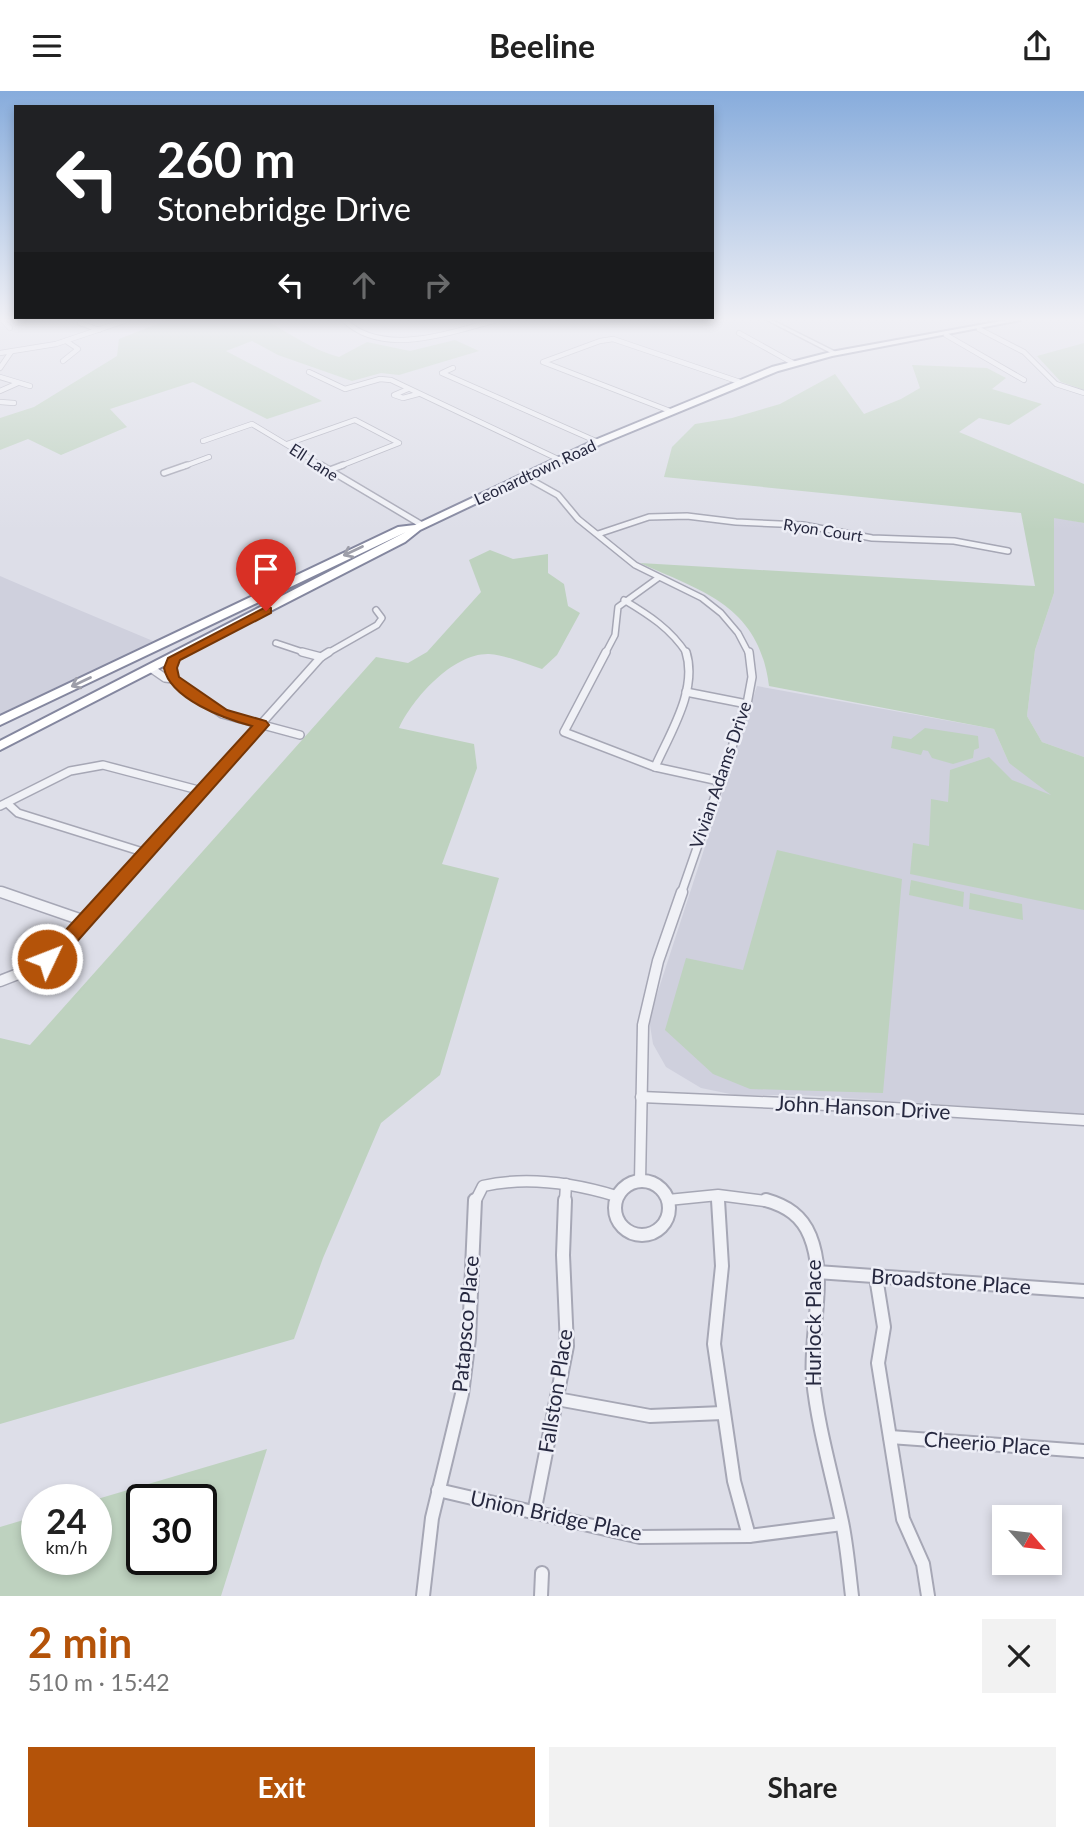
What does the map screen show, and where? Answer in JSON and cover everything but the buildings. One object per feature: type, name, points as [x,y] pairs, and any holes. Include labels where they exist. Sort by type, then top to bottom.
[{"type":"highway","name":"Leonardtown Road","points":[[0,721],[401,529],[419,526],[598,442],[720,390]]},
{"type":"highway","name":"Leonardtown Road","points":[[0,746],[411,535],[419,526]]},
{"type":"highway","points":[[152,669],[151,655],[196,626]]},
{"type":"highway","points":[[58,717],[70,705],[141,668],[142,653]]},
{"type":"street","points":[[405,390],[394,395],[403,398],[418,394]]},
{"type":"street","points":[[410,390],[560,460]]},
{"type":"street","points":[[481,390],[598,442]]},
{"type":"street","points":[[616,390],[670,411]]},
{"type":"street","points":[[2,404],[14,403]]},
{"type":"street","points":[[287,444],[355,419],[399,443],[327,471]]},
{"type":"street","name":"Ell Lane","points":[[203,441],[252,424],[419,526]]},
{"type":"street","points":[[164,473],[209,457]]},
{"type":"street","name":"Vivian Adams Drive","points":[[524,476],[558,495],[578,519],[635,565],[702,598],[721,613],[746,647],[752,668],[747,704],[658,961],[646,1009],[640,1181]]},
{"type":"street","name":"Ryon Court","points":[[598,534],[649,517],[687,516],[747,523],[803,525],[872,538],[954,541],[1008,551]]},
{"type":"street","points":[[658,578],[624,600],[618,607],[615,635],[564,732],[655,767],[719,781]]},
{"type":"street","points":[[624,600],[673,632],[684,645],[690,659],[691,677],[655,767]]},
{"type":"street","points":[[0,981],[36,967],[58,951],[321,657],[377,625],[382,618],[376,611]]},
{"type":"street","points":[[276,643],[285,648],[321,657]]},
{"type":"street","points":[[173,679],[170,668],[175,658]]},
{"type":"street","points":[[152,669],[157,674],[173,679],[222,713],[300,735]]},
{"type":"street","points":[[686,692],[747,704]]},
{"type":"street","points":[[4,805],[70,771],[103,765],[202,791]]},
{"type":"street","points":[[4,805],[18,813],[146,853]]},
{"type":"street","points":[[0,892],[85,921]]},
{"type":"street","name":"John Hanson Drive","points":[[641,1097],[877,1107],[1084,1121]]},
{"type":"street","points":[[640,1181],[657,1186],[668,1200],[670,1213],[665,1225],[651,1234],[634,1233],[620,1223],[614,1209],[616,1196],[625,1185],[640,1181]]},
{"type":"street","name":"Patapsco Place","points":[[423,1596],[432,1518],[462,1394],[468,1338],[475,1201],[483,1186],[496,1182],[566,1184],[590,1187],[616,1196]]},
{"type":"street","name":"Fallston Place","points":[[534,1513],[567,1346],[563,1255],[566,1184]]},
{"type":"street","name":"Hurlock Place","points":[[668,1200],[689,1195],[755,1198],[778,1203],[799,1216],[813,1238],[817,1272],[812,1356],[814,1394],[842,1524],[852,1596]]},
{"type":"street","points":[[718,1196],[722,1265],[714,1344],[734,1481],[749,1536]]},
{"type":"street","name":"Broadstone Place","points":[[817,1272],[1084,1291]]},
{"type":"street","points":[[876,1277],[884,1327],[878,1363],[903,1519],[923,1564],[928,1596]]},
{"type":"street","points":[[557,1399],[639,1415],[723,1413]]},
{"type":"street","name":"Cheerio Place","points":[[890,1437],[1084,1451]]},
{"type":"street","name":"Union Bridge Place","points":[[438,1490],[640,1538],[749,1536],[842,1524]]},
{"type":"street","points":[[541,1596],[542,1573]]},
{"type":"shaded area","points":[[1054,517],[1084,523],[1084,757],[1042,742],[1027,716],[1035,650],[1054,593]]},
{"type":"shaded area","points":[[0,576],[72,607],[153,641],[0,714]]},
{"type":"shaded area","points":[[757,686],[994,729],[1009,763],[1084,805],[1084,1114],[800,1095],[735,1095],[701,1088],[666,1067],[653,1044],[649,1019]]},
{"type":"green space","points":[[61,390],[168,390],[110,409],[127,427],[61,455],[28,439],[0,450],[0,418],[34,407]]},
{"type":"green space","points":[[209,390],[301,390],[322,401],[267,419]]},
{"type":"green space","points":[[805,390],[847,390],[864,414],[916,390],[996,390],[1042,404],[1009,425],[979,418],[959,432],[1084,484],[1084,523],[1054,518],[1054,593],[1035,650],[1027,716],[1042,742],[1084,757],[1084,910],[910,874],[913,843],[929,846],[931,799],[948,802],[950,770],[989,757],[1012,780],[1051,795],[1009,763],[994,729],[769,686],[763,659],[754,637],[741,620],[725,605],[706,594],[640,563],[1035,586],[1021,513],[664,477],[672,447],[695,424],[732,418],[780,404]]},
{"type":"green space","points":[[490,550],[513,559],[548,554],[548,573],[564,584],[568,606],[580,613],[557,655],[542,669],[489,654],[462,661],[448,669],[424,691],[399,728],[474,744],[477,768],[442,864],[499,878],[440,1075],[381,1123],[323,1258],[294,1339],[0,1424],[0,1038],[30,1045],[376,657],[408,663],[427,652],[481,592],[469,560]]},
{"type":"green space","points":[[925,728],[978,736],[979,748],[974,750],[973,758],[953,764],[932,758],[928,751],[923,750],[921,755],[891,748],[893,736],[911,739]]},
{"type":"green space","points":[[777,850],[902,879],[883,1093],[750,1089],[713,1074],[665,1030],[686,958],[743,970]]},
{"type":"green space","points":[[911,880],[964,892],[963,907],[909,895]]},
{"type":"green space","points":[[970,893],[1022,904],[1023,920],[969,909]]},
{"type":"green space","points":[[267,1449],[221,1596],[0,1596],[0,1527],[21,1521],[21,1575],[112,1575],[112,1495],[126,1491],[126,1575],[217,1575],[217,1484],[148,1484]]},
{"type":"route","points":[[47,959],[60,949],[261,725],[222,713],[173,679],[170,668],[175,658],[266,611]]}]
